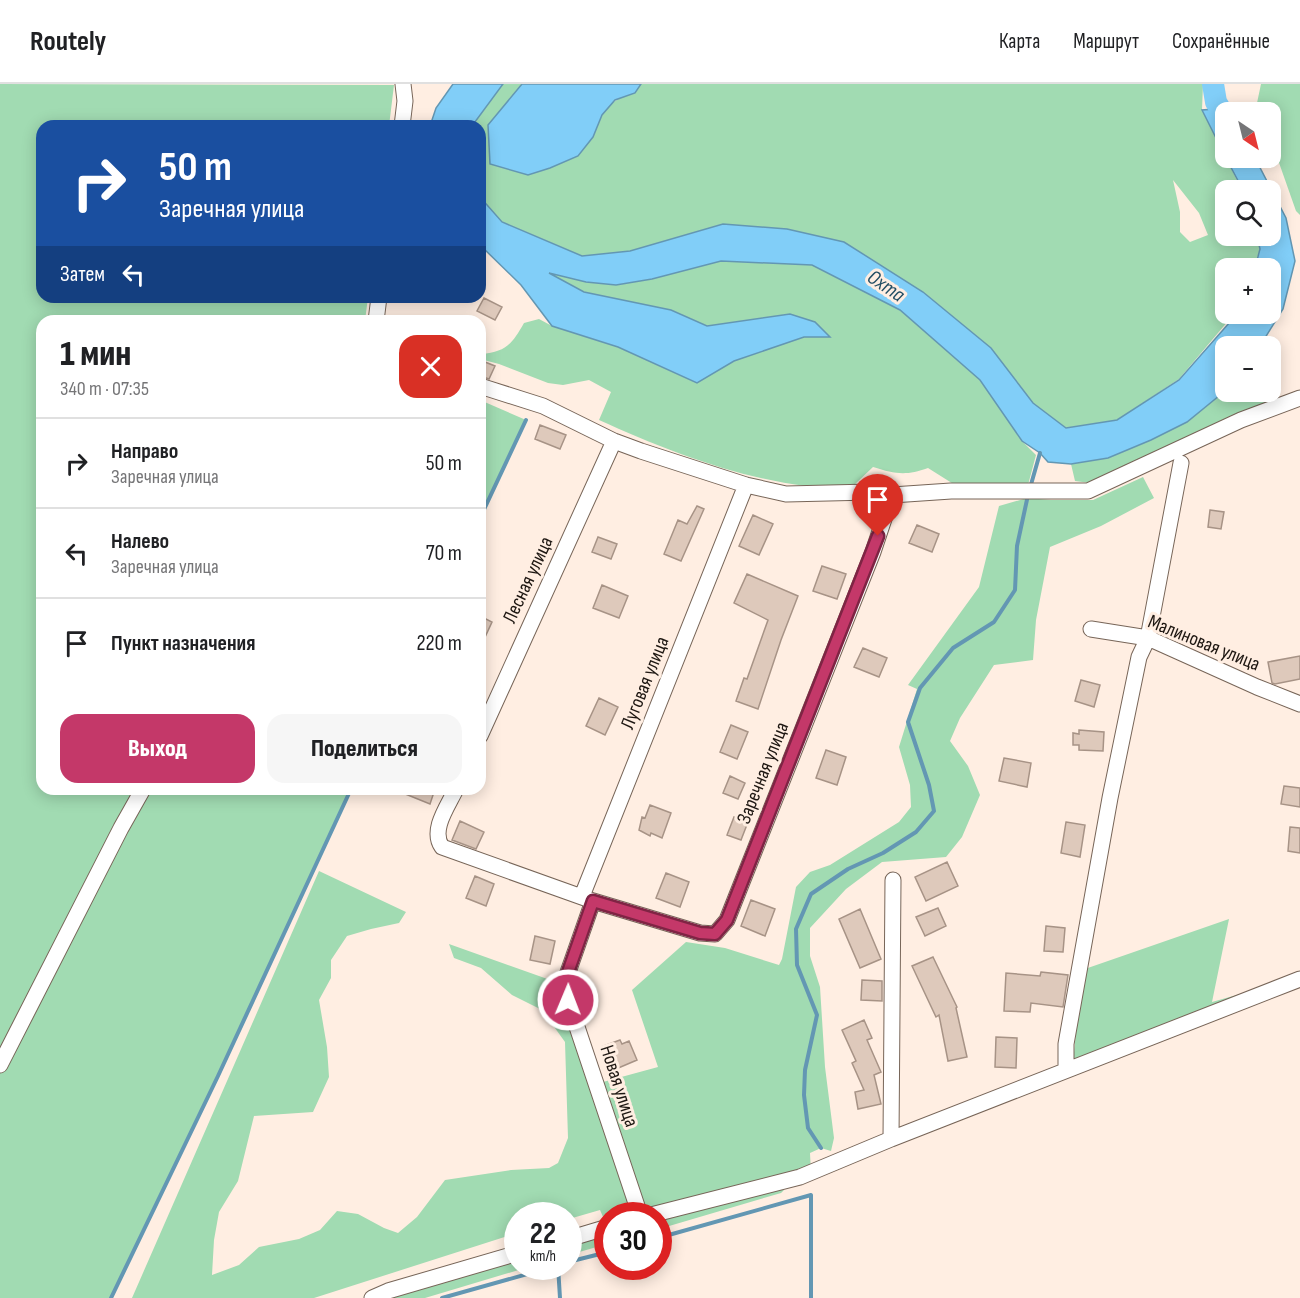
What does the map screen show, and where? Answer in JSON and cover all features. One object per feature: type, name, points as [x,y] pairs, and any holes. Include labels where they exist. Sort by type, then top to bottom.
[{"type":"street","points":[[403,84],[405,101],[403,120]]},
{"type":"street","points":[[486,388],[543,406],[614,441],[746,485],[786,494],[871,492],[892,495],[951,491],[1088,491],[1241,420],[1300,398]]},
{"type":"street","name":"Лесная улица","points":[[486,723],[614,441]]},
{"type":"street","points":[[1066,1070],[1066,1044],[1110,798],[1139,657],[1148,638],[1181,463]]},
{"type":"street","name":"Луговая улица","points":[[588,898],[746,485]]},
{"type":"street","name":"Заречная улица","points":[[588,898],[700,933],[715,934],[721,929],[727,920],[868,564],[892,495]]},
{"type":"street","name":"Малиновая улица","points":[[1090,629],[1148,638],[1300,704]]},
{"type":"street","points":[[0,1065],[140,795]]},
{"type":"street","points":[[453,795],[438,830],[437,840],[442,847],[588,898]]},
{"type":"street","points":[[891,1139],[893,880]]},
{"type":"street","name":"Новая улица","points":[[588,898],[566,978],[568,1000],[636,1202]]},
{"type":"street","points":[[672,1210],[800,1177],[1066,1070],[1300,980]]},
{"type":"street","points":[[372,1298],[388,1291],[504,1257]]},
{"type":"green space","points":[[0,84],[394,85],[390,120],[36,120],[36,303],[367,303],[366,315],[36,315],[36,795],[348,795],[218,1076],[111,1298],[0,1298]]},
{"type":"green space","points":[[503,84],[522,84],[488,125],[593,137],[608,107],[633,92],[641,84],[1203,84],[1202,110],[1215,136],[1215,168],[1231,168],[1237,180],[1215,180],[1215,246],[1259,246],[1260,249],[1257,258],[1215,258],[1215,324],[1226,324],[1179,379],[1117,420],[1066,428],[1033,403],[991,348],[923,292],[723,224],[630,251],[582,256],[502,222],[486,204],[486,120],[476,120]],"holes":[[[1173,180],[1199,213],[1208,235],[1190,242],[1180,232],[1180,212]]]},
{"type":"green space","points":[[1261,84],[1300,84],[1300,215],[1296,211],[1281,168],[1281,102],[1257,102]]},
{"type":"green space","points":[[721,261],[812,265],[900,310],[980,380],[1022,441],[1036,455],[1028,485],[955,485],[928,468],[900,473],[873,467],[853,486],[812,487],[780,482],[727,469],[674,452],[599,420],[611,392],[589,380],[563,385],[548,383],[486,361],[486,353],[507,346],[524,323],[539,319],[552,326],[618,347],[697,383],[734,361],[804,336],[829,337],[790,314],[707,326],[671,310],[584,292],[545,272],[586,282],[616,285],[652,279]]},
{"type":"green space","points":[[1215,399],[1215,402],[1271,402],[1090,483],[1075,481],[1071,464],[1108,458],[1187,422]]},
{"type":"green space","points":[[486,403],[526,420],[486,505]]},
{"type":"green space","points":[[1143,477],[1154,498],[1101,526],[1050,547],[1036,620],[1033,660],[994,665],[960,718],[950,741],[968,766],[980,795],[962,837],[946,857],[882,862],[846,889],[810,928],[810,956],[820,987],[825,1067],[834,1138],[831,1151],[821,1148],[810,1153],[811,1173],[795,1170],[672,1208],[672,1202],[594,1202],[594,1212],[582,1215],[582,1202],[504,1202],[504,1237],[314,1298],[132,1298],[319,871],[406,912],[399,923],[347,936],[331,960],[331,978],[319,1000],[327,1047],[329,1077],[313,1112],[254,1116],[238,1181],[219,1212],[214,1240],[212,1275],[239,1265],[259,1247],[299,1239],[320,1230],[337,1211],[358,1214],[398,1233],[417,1217],[445,1180],[511,1170],[549,1168],[558,1163],[568,1138],[565,1042],[542,1010],[512,995],[481,968],[454,958],[449,944],[570,987],[603,1082],[658,1067],[632,990],[686,942],[725,948],[779,965],[796,887],[810,872],[830,865],[899,822],[911,807],[910,785],[899,747],[917,689],[908,685],[979,587],[999,506],[1027,498],[1093,500]]},
{"type":"green space","points":[[1229,919],[1212,1002],[1300,977],[1300,987],[873,1152],[1073,1063],[1082,970]]},
{"type":"green space","points":[[781,1187],[784,1190],[781,1193],[672,1225],[672,1216]]},
{"type":"green space","points":[[594,1238],[594,1248],[582,1251],[582,1241]]},
{"type":"green space","points":[[504,1263],[504,1274],[425,1298],[386,1298]]},
{"type":"water","points":[[453,84],[503,84],[476,120],[432,120],[436,108]]},
{"type":"water","points":[[522,84],[641,84],[635,93],[615,100],[602,115],[593,137],[578,156],[528,175],[490,164],[488,125]]},
{"type":"water","points":[[1215,109],[1215,136],[1202,110]]},
{"type":"water","points":[[1231,168],[1260,168],[1266,180],[1238,180]]},
{"type":"water","points":[[486,204],[502,222],[582,256],[630,251],[723,224],[787,229],[844,242],[923,292],[991,348],[1033,403],[1066,428],[1117,420],[1179,380],[1215,339],[1215,399],[1187,422],[1108,458],[1071,464],[1048,462],[1040,453],[1022,441],[980,380],[900,310],[812,265],[721,261],[652,279],[616,285],[586,282],[549,273],[584,292],[671,310],[707,326],[790,314],[815,322],[830,337],[804,337],[734,361],[697,383],[618,347],[552,326],[521,285],[486,251]]},
{"type":"water","points":[[1281,208],[1286,218],[1295,261],[1281,312],[1281,258],[1258,258],[1259,246],[1281,246]]},
{"type":"water","points":[[1228,324],[1274,324],[1266,336],[1218,336]]},
{"type":"building","points":[[486,299],[502,307],[495,320],[477,311],[481,303],[486,303]]},
{"type":"building","points":[[486,362],[495,366],[489,379],[486,378]]},
{"type":"building","points":[[540,425],[566,435],[560,449],[535,439]]},
{"type":"building","points":[[697,506],[704,509],[681,561],[664,554],[678,520],[687,524]]},
{"type":"building","points":[[1210,510],[1224,512],[1221,529],[1208,527]]},
{"type":"building","points":[[753,515],[773,524],[759,555],[739,546]]},
{"type":"building","points":[[917,525],[939,534],[932,552],[909,543]]},
{"type":"building","points":[[598,537],[617,544],[611,559],[592,552]]},
{"type":"building","points":[[822,566],[846,574],[837,599],[813,591]]},
{"type":"building","points":[[747,574],[798,596],[758,709],[736,701],[744,678],[747,679],[768,620],[734,603]]},
{"type":"building","points":[[602,585],[628,596],[619,618],[593,608]]},
{"type":"building","points":[[486,619],[492,622],[486,635]]},
{"type":"building","points":[[863,648],[887,658],[879,677],[854,667]]},
{"type":"building","points":[[1300,656],[1300,679],[1272,683],[1268,662]]},
{"type":"building","points":[[1081,680],[1100,685],[1094,707],[1075,701]]},
{"type":"building","points":[[599,698],[618,707],[605,735],[586,726]]},
{"type":"building","points":[[731,725],[748,732],[737,759],[720,752]]},
{"type":"building","points":[[1079,730],[1104,732],[1103,751],[1079,750],[1079,745],[1073,745],[1073,733],[1079,734]]},
{"type":"building","points":[[826,750],[846,757],[837,785],[816,778]]},
{"type":"building","points":[[1004,758],[1031,763],[1027,787],[999,781]]},
{"type":"building","points":[[730,776],[745,783],[738,799],[723,793]]},
{"type":"building","points":[[1284,786],[1300,788],[1300,807],[1281,804]]},
{"type":"building","points":[[408,795],[433,795],[430,804]]},
{"type":"building","points":[[650,805],[671,813],[662,838],[651,833],[650,836],[639,830],[642,817],[645,818]]},
{"type":"building","points":[[734,817],[748,822],[741,840],[727,835]]},
{"type":"building","points":[[460,821],[484,832],[476,849],[452,840]]},
{"type":"building","points":[[1066,822],[1085,825],[1080,857],[1061,853]]},
{"type":"building","points":[[1290,827],[1300,828],[1300,853],[1288,851]]},
{"type":"building","points":[[947,862],[958,886],[926,901],[915,877]]},
{"type":"building","points":[[666,873],[689,882],[680,907],[656,898]]},
{"type":"building","points":[[475,876],[494,884],[486,906],[466,898]]},
{"type":"building","points":[[751,900],[775,909],[765,936],[741,926]]},
{"type":"building","points":[[938,908],[946,926],[925,936],[916,917]]},
{"type":"building","points":[[860,909],[881,959],[860,968],[839,919]]},
{"type":"building","points":[[1046,926],[1065,928],[1063,952],[1044,951]]},
{"type":"building","points":[[535,936],[555,941],[550,964],[530,960]]},
{"type":"building","points":[[933,957],[957,1007],[967,1057],[948,1061],[939,1015],[936,1017],[912,966]]},
{"type":"building","points":[[1041,972],[1068,975],[1063,1007],[1031,1003],[1030,1012],[1004,1011],[1006,973],[1040,976]]},
{"type":"building","points":[[862,980],[882,981],[882,1001],[861,1000]]},
{"type":"building","points":[[864,1020],[872,1038],[867,1040],[881,1072],[874,1075],[881,1104],[858,1109],[855,1092],[864,1090],[852,1063],[856,1061],[842,1030]]},
{"type":"building","points":[[996,1037],[1017,1038],[1016,1068],[995,1067]]},
{"type":"building","points":[[620,1040],[622,1044],[629,1041],[637,1060],[616,1069],[613,1061],[607,1063],[601,1047]]},
{"type":"waterway","name":"Охта","points":[[1213,84],[1216,102]]},
{"type":"waterway","points":[[486,505],[526,420]]},
{"type":"waterway","points":[[1030,488],[1040,453]]},
{"type":"waterway","points":[[821,1148],[808,1128],[804,1095],[805,1070],[817,1015],[797,965],[796,929],[811,894],[848,869],[883,853],[916,832],[934,811],[929,785],[908,722],[920,688],[953,648],[994,622],[1015,590],[1017,546],[1028,495]]},
{"type":"waterway","points":[[111,1298],[218,1076],[348,795]]},
{"type":"waterway","points":[[672,1234],[811,1195],[811,1298]]},
{"type":"waterway","points":[[582,1258],[594,1256]]},
{"type":"waterway","points":[[442,1298],[506,1280]]},
{"type":"waterway","points":[[559,1280],[560,1298]]},
{"type":"route","points":[[568,1000],[566,978],[593,901],[700,933],[715,934],[721,929],[727,920],[878,536]]}]
